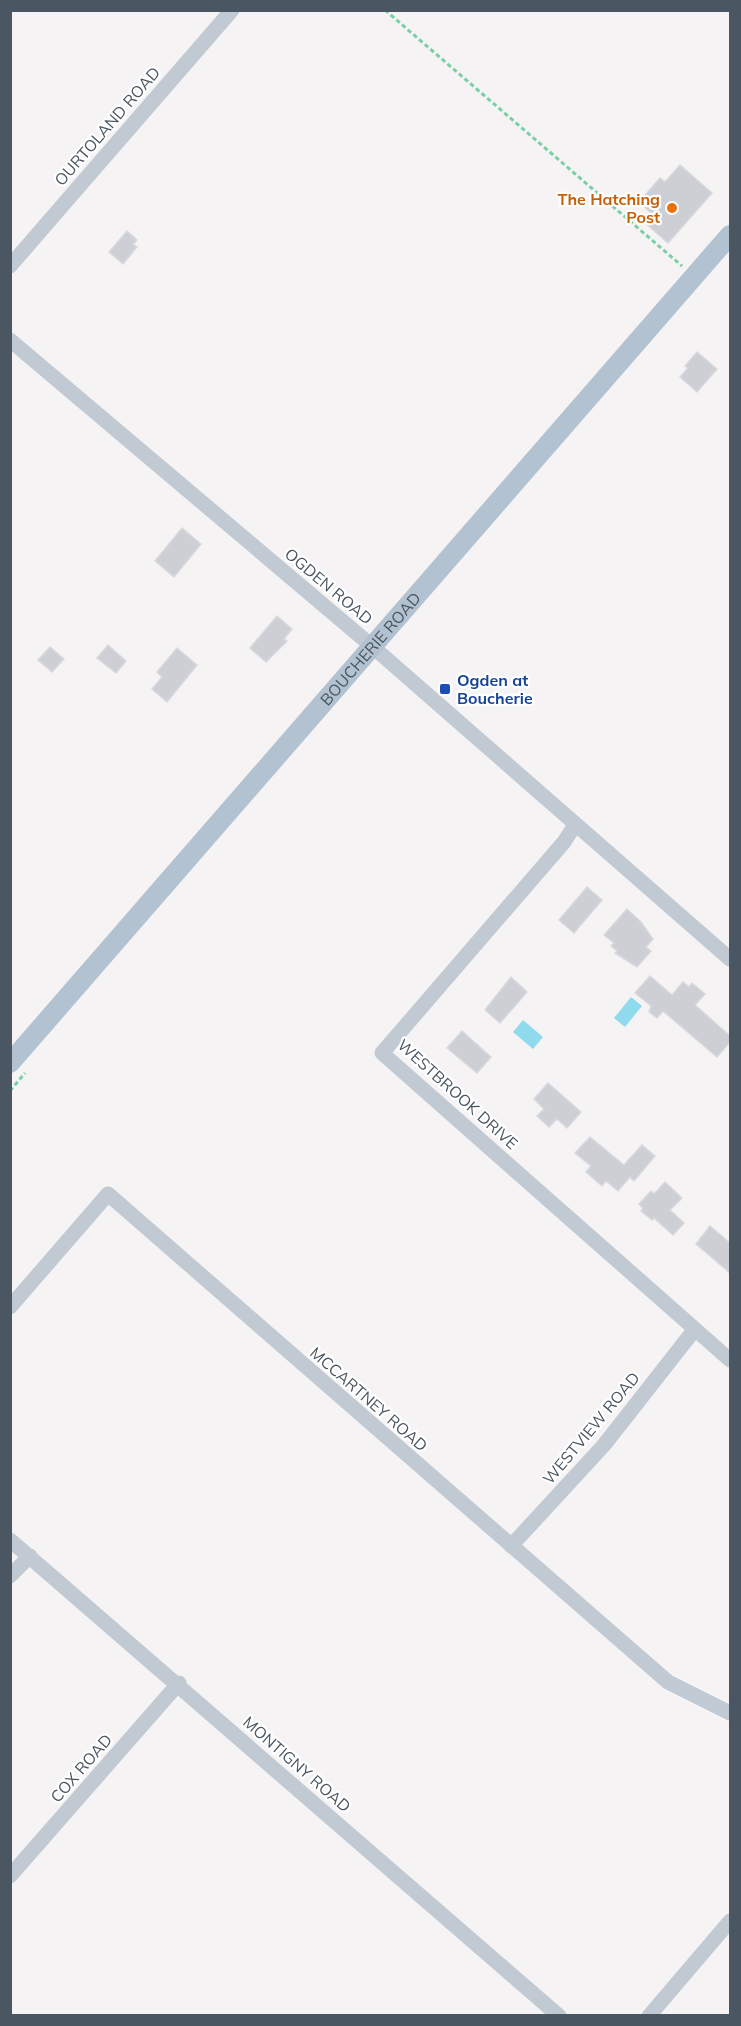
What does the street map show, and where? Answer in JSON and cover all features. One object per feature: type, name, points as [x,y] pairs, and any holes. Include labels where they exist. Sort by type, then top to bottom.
[{"type":"main road","name":"BOUCHERIE ROAD","points":[[10,1063],[730,235]]},
{"type":"street","name":"OURTOLAND ROAD","points":[[10,266],[232,10]]},
{"type":"street","name":"OGDEN ROAD","points":[[10,340],[373,647],[730,959]]},
{"type":"street","name":"WESTBROOK DRIVE","points":[[575,825],[559,849],[382,1053],[730,1360]]},
{"type":"street","name":"MCCARTNEY ROAD","points":[[10,1307],[108,1194],[668,1682],[730,1713]]},
{"type":"street","name":"WESTVIEW ROAD","points":[[511,1546],[604,1445],[695,1329]]},
{"type":"street","name":"MONTIGNY ROAD","points":[[10,1540],[179,1683],[559,2016]]},
{"type":"street","points":[[10,1576],[30,1556]]},
{"type":"street","name":"COX ROAD","points":[[10,1876],[179,1683]]},
{"type":"street","points":[[648,2016],[730,1921]]},
{"type":"path","points":[[386,10],[695,276]]},
{"type":"water","points":[[631,997],[642,1006],[625,1027],[614,1018]]},
{"type":"water","points":[[523,1020],[543,1037],[533,1049],[513,1032]]},
{"type":"building","name":"The Hatching Post","points":[[680,165],[712,193],[668,243],[644,222],[651,213],[639,202],[660,178],[665,182]]},
{"type":"building","points":[[127,231],[137,240],[133,244],[137,247],[123,264],[109,252]]},
{"type":"building","points":[[697,352],[717,369],[697,392],[680,377],[688,368],[685,366]]},
{"type":"building","points":[[182,528],[201,544],[174,577],[155,561]]},
{"type":"building","points":[[277,616],[292,629],[284,639],[287,641],[266,662],[250,648]]},
{"type":"building","points":[[108,645],[126,661],[116,673],[97,658]]},
{"type":"building","points":[[50,647],[64,659],[52,672],[38,660]]},
{"type":"building","points":[[177,648],[197,665],[167,702],[152,689],[162,677],[157,672]]},
{"type":"building","points":[[587,887],[602,900],[574,933],[559,920]]},
{"type":"building","points":[[627,909],[641,922],[653,939],[646,947],[651,951],[637,967],[615,953],[617,951],[611,946],[614,943],[604,935]]},
{"type":"building","points":[[650,976],[672,995],[683,982],[689,987],[692,983],[705,994],[695,1005],[730,1036],[730,1042],[717,1057],[663,1011],[657,1018],[649,1012],[651,1006],[635,993]]},
{"type":"building","points":[[511,977],[527,992],[500,1023],[485,1010]]},
{"type":"building","points":[[462,1031],[491,1057],[477,1073],[447,1048]]},
{"type":"building","points":[[548,1083],[581,1112],[567,1128],[557,1119],[549,1127],[537,1116],[544,1109],[534,1099]]},
{"type":"building","points":[[590,1137],[624,1165],[642,1145],[655,1156],[634,1181],[630,1177],[618,1191],[606,1181],[602,1186],[586,1172],[591,1166],[575,1153]]},
{"type":"building","points":[[665,1182],[682,1198],[670,1210],[684,1223],[673,1235],[654,1218],[652,1220],[641,1211],[643,1208],[639,1204],[651,1191],[654,1194]]},
{"type":"building","points":[[710,1226],[730,1243],[730,1273],[696,1244]]},
{"type":"place","name":"The Hatching Post","points":[[672,208]]},
{"type":"place","name":"Ogden at Boucherie","points":[[445,689]]}]
